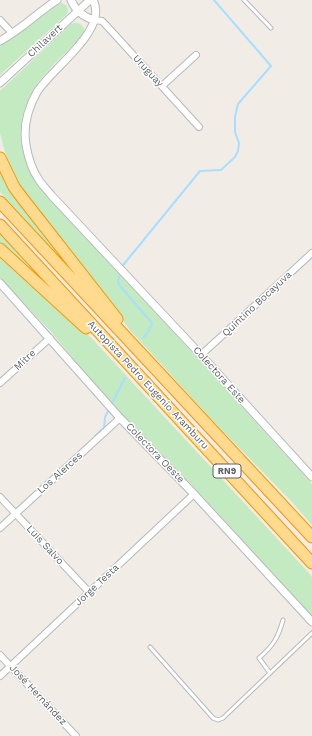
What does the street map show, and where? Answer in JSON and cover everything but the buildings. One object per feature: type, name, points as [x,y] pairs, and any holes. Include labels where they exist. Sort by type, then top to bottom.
[{"type":"highway","points":[[0,158],[14,187],[159,373]]},
{"type":"highway","name":"Autopista Pedro Eugenio Aramburu","points":[[0,202],[312,537]]},
{"type":"highway","name":"Autopista Pedro Eugenio Aramburu","points":[[0,224],[312,563]]},
{"type":"highway","points":[[0,248],[143,380]]},
{"type":"highway","points":[[242,487],[312,571]]},
{"type":"street","points":[[0,41],[57,0]]},
{"type":"street","points":[[71,0],[73,6],[88,18],[94,20],[96,11],[95,4],[92,0]]},
{"type":"street","name":"Chilavert","points":[[0,83],[78,10],[92,0]]},
{"type":"street","points":[[0,20],[12,33]]},
{"type":"street","name":"Uruguay","points":[[94,20],[102,21],[105,24],[199,127]]},
{"type":"street","name":"Colectora Este","points":[[94,20],[84,41],[45,81],[38,91],[27,118],[26,140],[28,153],[38,179],[312,477]]},
{"type":"street","points":[[162,86],[196,55]]},
{"type":"street","name":"Quintino Bocayuva","points":[[201,355],[312,254]]},
{"type":"street","name":"Colectora Oeste","points":[[0,282],[120,418],[194,494],[312,622]]},
{"type":"street","name":"Mitre","points":[[0,383],[50,338]]},
{"type":"street","name":"Los Alerces","points":[[0,528],[120,418]]},
{"type":"street","name":"Jorge Testa","points":[[0,676],[194,494]]},
{"type":"street","name":"Luis Salvo","points":[[0,497],[89,592]]},
{"type":"street","name":"José Hernández","points":[[0,655],[76,736]]},
{"type":"lane","points":[[244,0],[271,28]]},
{"type":"lane","points":[[270,673],[259,658],[270,648],[279,635],[283,620]]},
{"type":"lane","points":[[150,647],[213,718],[218,720],[223,718],[312,633]]},
{"type":"green space","points":[[62,3],[66,5],[68,9],[66,15],[0,75],[0,44],[26,29],[48,9]]},
{"type":"green space","points":[[74,23],[82,25],[84,32],[46,73],[35,87],[27,101],[21,131],[22,146],[26,162],[32,176],[42,191],[171,329],[312,484],[312,525],[292,502],[212,420],[130,330],[31,201],[14,176],[0,133],[0,91],[71,24]]},
{"type":"green space","points":[[0,164],[81,276],[71,270],[0,192]]},
{"type":"green space","points":[[0,234],[54,294],[0,243]]},
{"type":"green space","points":[[0,251],[84,330],[308,572],[312,577],[312,617],[193,486],[107,399],[52,333],[0,278]]},
{"type":"waterway","points":[[122,268],[200,171],[221,170],[235,157],[238,151],[239,143],[235,132],[235,117],[238,104],[271,66],[214,0]]},
{"type":"waterway","points":[[121,272],[118,280],[119,285],[152,323],[149,331],[143,338]]},
{"type":"waterway","points":[[111,405],[125,378]]},
{"type":"waterway","points":[[95,436],[104,428],[105,417],[109,409]]}]
